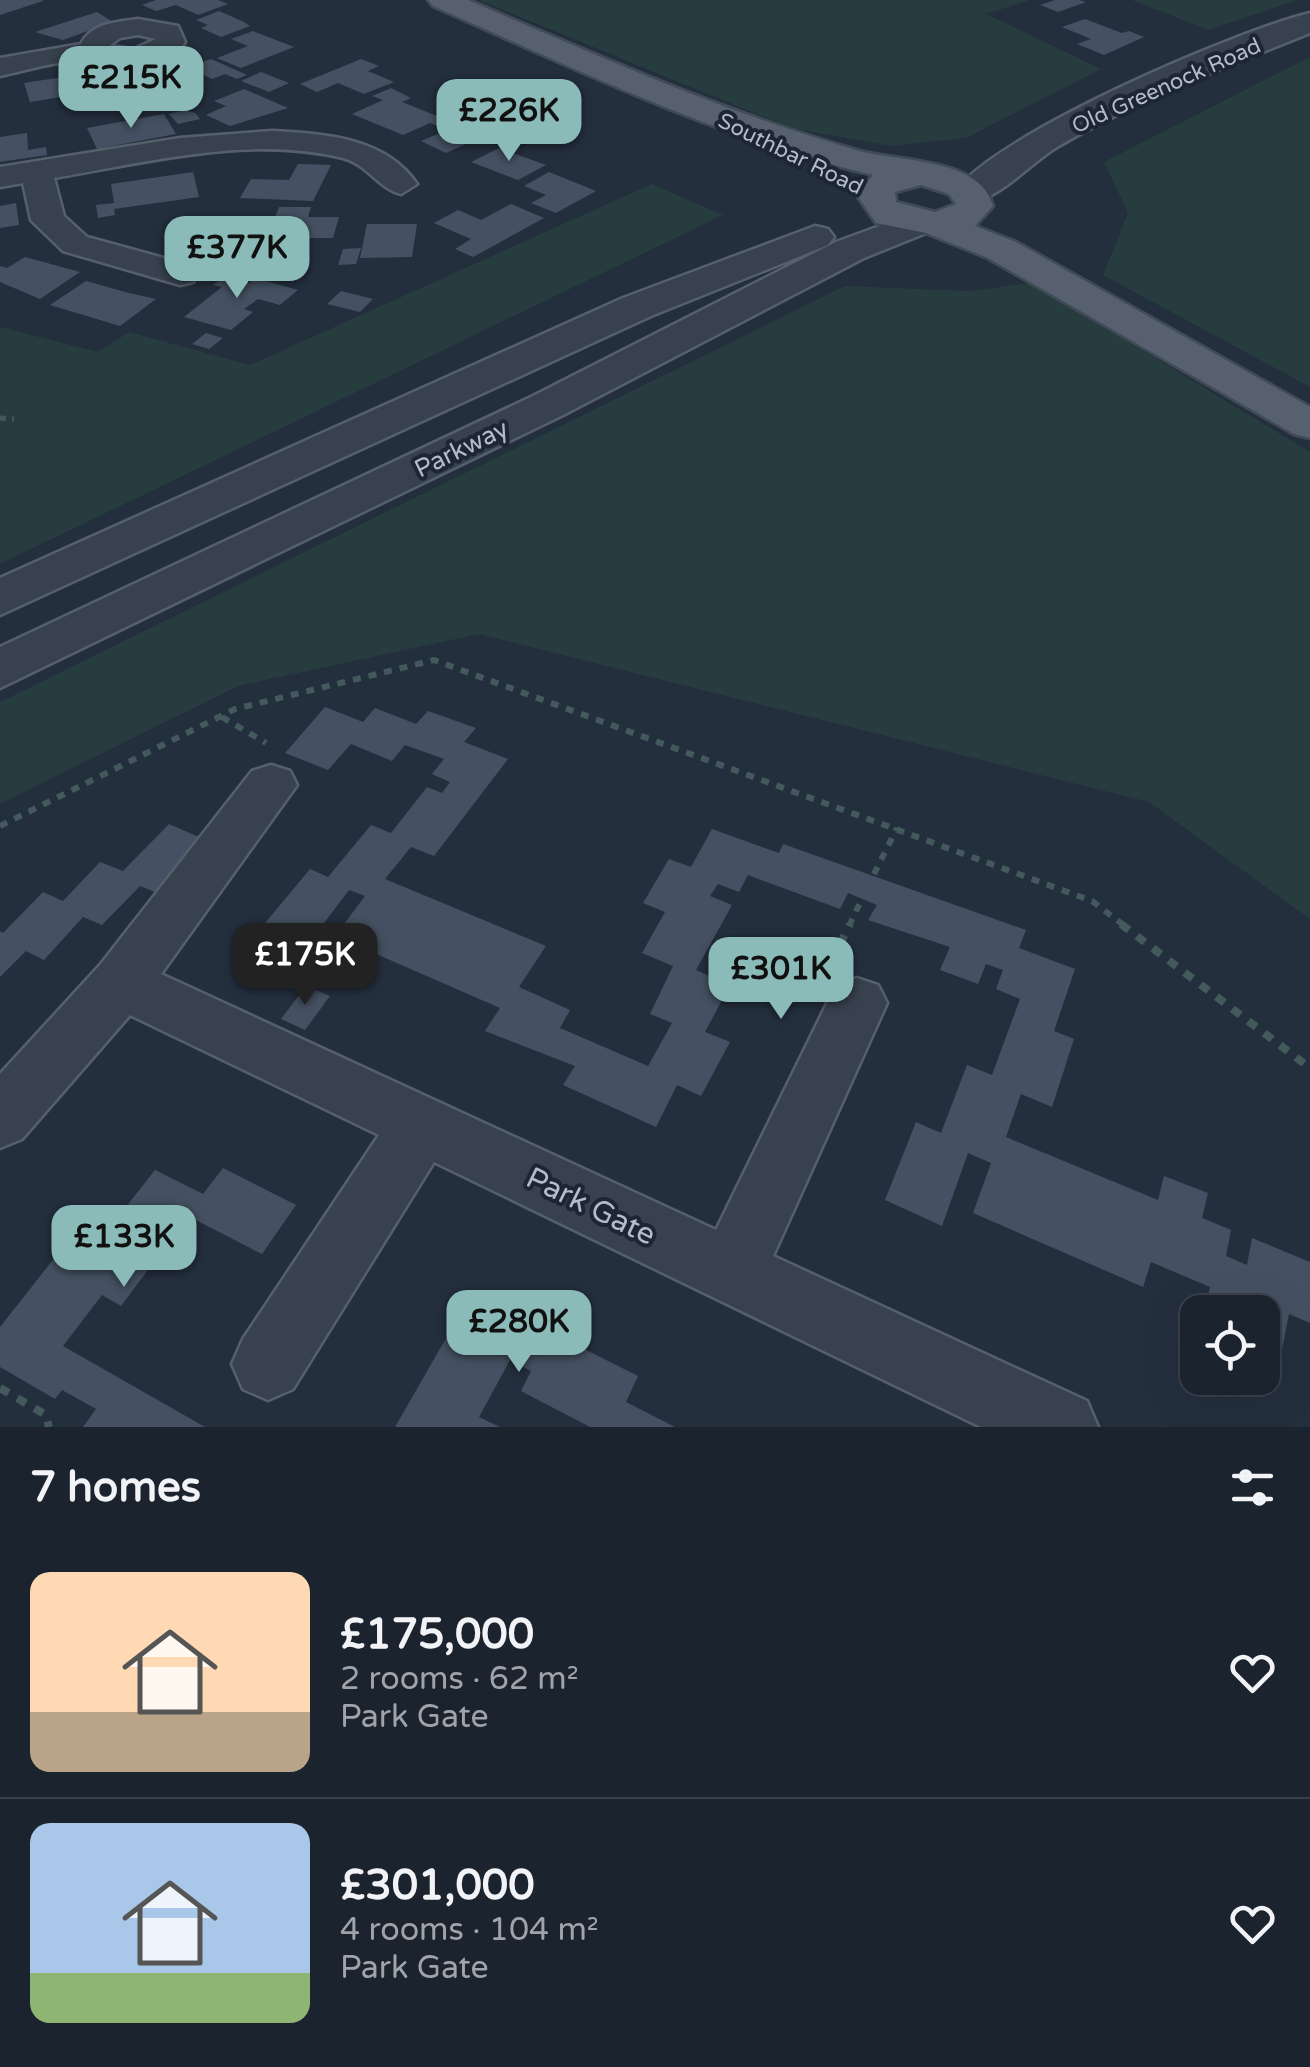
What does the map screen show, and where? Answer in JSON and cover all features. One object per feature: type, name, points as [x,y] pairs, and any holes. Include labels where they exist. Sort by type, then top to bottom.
[{"type":"main road","name":"Southbar Road","points":[[443,0],[708,112],[836,158],[955,182],[974,196]]},
{"type":"main road","name":"Southbar Road","points":[[708,112],[874,198],[890,214],[984,241],[1049,275]]},
{"type":"main road","points":[[874,198],[889,181],[924,176]]},
{"type":"main road","points":[[927,223],[962,218],[975,206],[974,196]]},
{"type":"main road","points":[[974,196],[1049,275],[1310,425]]},
{"type":"street","name":"Old Greenock Road","points":[[974,196],[1024,154],[1094,116],[1310,22]]},
{"type":"street","points":[[0,67],[94,50]]},
{"type":"street","points":[[0,177],[224,144],[298,140],[362,153],[401,184]]},
{"type":"street","name":"Old Greenock Road","points":[[924,176],[1024,154]]},
{"type":"street","points":[[37,173],[48,220],[75,244],[180,274]]},
{"type":"street","points":[[0,598],[637,306],[838,227],[874,198]]},
{"type":"street","name":"Parkway","points":[[0,669],[547,406],[850,250],[927,223]]},
{"type":"street","points":[[0,1119],[120,983],[271,784]]},
{"type":"street","name":"Park Gate","points":[[120,983],[1062,1427]]},
{"type":"street","points":[[732,1274],[857,1003]]},
{"type":"street","points":[[268,1364],[422,1125]]},
{"type":"path","points":[[0,418],[14,419]]},
{"type":"path","points":[[0,826],[235,709],[434,660],[1092,901],[1310,1068]]},
{"type":"path","points":[[874,874],[897,828]]},
{"type":"path","points":[[0,1388],[46,1414],[50,1427]]},
{"type":"green space","points":[[479,0],[1030,0],[986,14],[1101,69],[966,138],[890,146],[791,128]]},
{"type":"green space","points":[[1132,0],[1298,0],[1208,30]]},
{"type":"green space","points":[[1310,57],[1310,387],[1103,275],[1128,213],[1104,162]]},
{"type":"green space","points":[[652,184],[723,215],[0,564],[0,327],[98,352],[129,332],[250,365]]},
{"type":"green space","points":[[1032,283],[1310,452],[1310,919],[1149,802],[479,634],[238,686],[0,804],[0,702],[845,286],[970,291]]},
{"type":"building","points":[[0,0],[43,0],[43,1],[0,15]]},
{"type":"building","points":[[156,0],[218,0],[228,4],[198,15],[176,5],[156,11],[142,5]]},
{"type":"building","points":[[1055,0],[1086,2],[1058,12],[1040,5]]},
{"type":"building","points":[[219,11],[250,26],[221,37],[201,28],[208,25],[196,20]]},
{"type":"building","points":[[97,12],[113,22],[63,40],[35,32]]},
{"type":"building","points":[[1085,19],[1144,37],[1104,55],[1077,44],[1091,39],[1062,27]]},
{"type":"building","points":[[253,31],[294,47],[241,68],[217,58],[248,46],[231,39]]},
{"type":"building","points":[[188,56],[202,62],[211,59],[247,75],[237,79],[225,74],[212,79],[202,74],[158,91],[129,78]]},
{"type":"building","points":[[361,59],[379,66],[368,71],[394,82],[364,94],[338,83],[317,92],[300,84]]},
{"type":"building","points":[[261,72],[289,83],[269,92],[241,81]]},
{"type":"building","points":[[63,77],[64,81],[87,77],[93,92],[30,102],[24,83]]},
{"type":"building","points":[[391,88],[411,98],[402,102],[442,118],[450,115],[460,119],[442,128],[430,123],[403,135],[352,114],[383,100],[372,96]]},
{"type":"building","points":[[244,89],[288,108],[230,126],[206,115],[226,106],[214,101]]},
{"type":"building","points":[[184,110],[200,119],[178,124],[169,114]]},
{"type":"building","points":[[164,114],[176,134],[97,149],[87,128]]},
{"type":"building","points":[[461,124],[486,135],[446,153],[421,141]]},
{"type":"building","points":[[509,126],[527,134],[506,144],[488,136]]},
{"type":"building","points":[[27,133],[28,150],[46,147],[47,155],[0,162],[0,137]]},
{"type":"building","points":[[499,148],[546,165],[518,180],[471,162]]},
{"type":"building","points":[[298,164],[331,165],[313,201],[240,198],[251,179],[289,180]]},
{"type":"building","points":[[193,172],[199,197],[114,209],[115,215],[98,218],[96,205],[114,203],[111,184]]},
{"type":"building","points":[[549,172],[596,191],[556,213],[531,203],[546,195],[524,186]]},
{"type":"building","points":[[16,203],[19,225],[0,228],[0,206]]},
{"type":"building","points":[[511,204],[544,218],[473,257],[455,249],[471,239],[434,223],[458,210],[481,220]]},
{"type":"building","points":[[279,207],[311,207],[308,217],[339,217],[333,238],[267,238]]},
{"type":"building","points":[[367,224],[417,224],[412,257],[360,258]]},
{"type":"building","points":[[211,236],[247,238],[234,261],[259,262],[254,271],[222,269],[226,261],[202,260],[207,253],[201,252]]},
{"type":"building","points":[[361,248],[356,264],[338,265],[343,249]]},
{"type":"building","points":[[25,257],[80,272],[40,299],[0,282],[0,266],[7,268]]},
{"type":"building","points":[[225,276],[249,283],[255,278],[298,290],[280,305],[258,299],[244,309],[253,312],[231,330],[184,317],[222,287],[213,285]]},
{"type":"building","points":[[86,281],[156,299],[120,326],[50,305]]},
{"type":"building","points":[[341,291],[373,299],[360,312],[327,304]]},
{"type":"building","points":[[206,333],[223,338],[209,349],[192,344]]},
{"type":"building","points":[[325,707],[363,722],[375,708],[416,724],[428,711],[476,728],[464,742],[508,759],[434,856],[411,847],[385,879],[546,946],[519,987],[570,1010],[560,1028],[648,1066],[672,1023],[650,1014],[673,966],[642,953],[665,912],[643,903],[669,859],[691,867],[712,829],[779,853],[783,844],[1026,930],[1019,948],[1075,969],[1054,1031],[1074,1039],[1052,1107],[1021,1094],[1006,1137],[1158,1200],[1164,1176],[1208,1193],[1202,1218],[1231,1230],[1226,1256],[1247,1265],[1252,1238],[1310,1262],[1310,1323],[1289,1314],[1282,1349],[1280,1295],[1208,1295],[1210,1287],[1151,1262],[1143,1287],[973,1213],[991,1163],[968,1153],[942,1226],[885,1200],[916,1122],[941,1133],[967,1065],[992,1075],[1020,999],[996,989],[1003,970],[986,964],[978,984],[940,970],[950,947],[868,920],[877,905],[848,893],[840,909],[748,875],[739,892],[718,884],[710,896],[732,905],[696,970],[730,985],[705,1032],[730,1042],[701,1096],[677,1085],[656,1127],[563,1085],[575,1066],[485,1031],[500,1008],[335,936],[365,896],[349,890],[305,948],[261,928],[310,869],[328,877],[371,825],[391,833],[427,787],[442,793],[450,782],[432,774],[444,759],[405,745],[392,761],[351,744],[328,770],[285,753]]},
{"type":"building","points":[[169,824],[208,841],[160,894],[140,886],[102,925],[83,917],[44,960],[26,951],[0,977],[0,931],[3,933],[43,892],[63,901],[100,862],[123,871]]},
{"type":"building","points":[[306,986],[330,996],[305,1030],[281,1019]]},
{"type":"building","points":[[223,1168],[296,1205],[262,1254],[188,1216],[121,1306],[102,1295],[63,1346],[205,1427],[83,1427],[96,1409],[62,1390],[55,1399],[0,1367],[0,1327],[78,1228],[100,1240],[155,1170],[203,1194]]},
{"type":"building","points":[[472,1293],[638,1376],[626,1402],[675,1427],[590,1427],[521,1391],[531,1371],[510,1360],[479,1417],[500,1427],[395,1427]]}]
